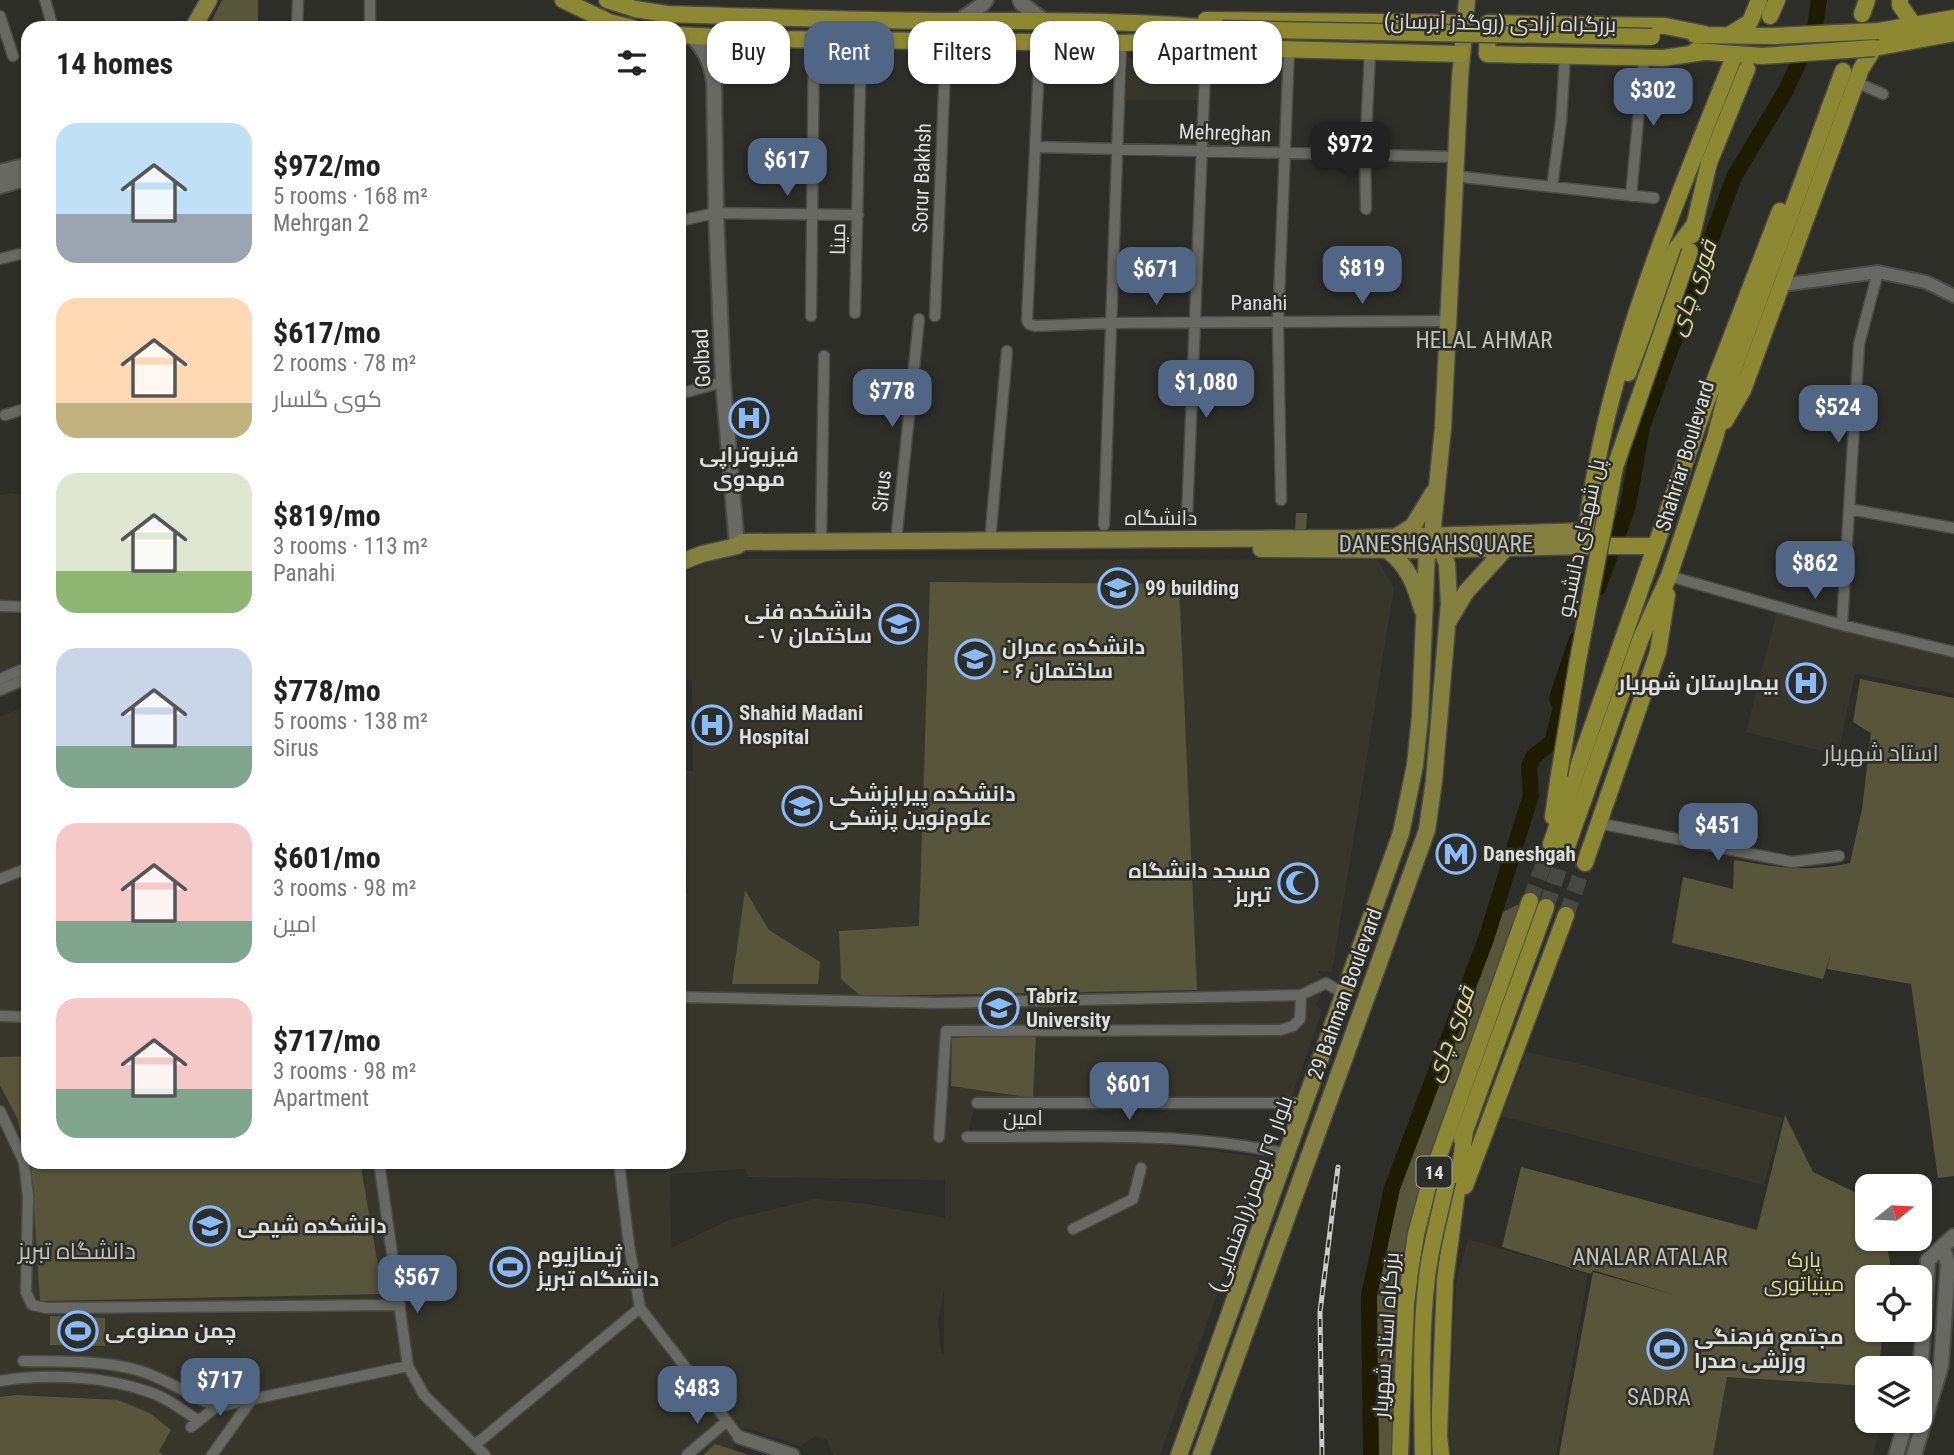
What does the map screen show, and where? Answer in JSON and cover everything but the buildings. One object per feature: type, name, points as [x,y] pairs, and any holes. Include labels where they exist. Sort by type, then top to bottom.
[{"type":"highway","points":[[563,0],[607,21]]},
{"type":"highway","points":[[607,0],[635,9],[667,14],[1133,22]]},
{"type":"highway","points":[[1729,35],[1750,22],[1759,0]]},
{"type":"highway","points":[[1770,16],[1777,0]]},
{"type":"highway","points":[[1900,0],[1900,5],[1913,24]]},
{"type":"highway","points":[[722,16],[723,21]]},
{"type":"highway","points":[[739,21],[741,17]]},
{"type":"highway","points":[[1705,34],[1649,47],[1565,56],[1487,54],[1488,23],[1665,26],[1705,34],[1773,36],[1879,30],[1954,18]]},
{"type":"highway","points":[[1197,21],[1224,19],[1466,23]]},
{"type":"highway","points":[[1355,21],[1362,27],[1365,38],[1362,51]]},
{"type":"highway","points":[[1531,55],[1522,50],[1522,38],[1524,28],[1534,24]]},
{"type":"highway","points":[[1649,47],[1762,56],[1874,48],[1954,33]]},
{"type":"highway","points":[[686,36],[707,37]]},
{"type":"highway","name":"بزرگراه آزادی (روگذر آبرسان)","points":[[1282,39],[1649,47]]},
{"type":"highway","points":[[1121,43],[1133,43]]},
{"type":"highway","points":[[1715,438],[1743,390],[1856,82],[1874,48]]},
{"type":"highway","points":[[1282,49],[1461,54]]},
{"type":"highway","points":[[1655,546],[1585,538],[1600,447],[1617,375],[1676,201],[1735,54]]},
{"type":"highway","name":"پل شهدای دانشجو","points":[[1558,848],[1559,775],[1615,467],[1690,251],[1709,163],[1747,69]]},
{"type":"highway","name":"Shahriar Boulevard","points":[[1558,848],[1641,638],[1669,576],[1715,438],[1732,373],[1843,71]]},
{"type":"highway","points":[[1558,848],[1655,546],[1704,408],[1792,180],[1819,135]]},
{"type":"highway","points":[[1600,447],[1676,249],[1694,225]]},
{"type":"highway","points":[[1585,863],[1658,652],[1669,576]]},
{"type":"highway","name":"بزرگراه استاد شهریار","points":[[1400,1455],[1406,1302],[1416,1234],[1431,1178],[1530,901]]},
{"type":"highway","points":[[1423,1455],[1421,1368],[1431,1252],[1447,1181],[1546,907]]},
{"type":"highway","points":[[1455,1211],[1566,915]]},
{"type":"highway","points":[[1455,1211],[1465,1131]]},
{"type":"highway","name":"14","points":[[1439,1435],[1445,1280],[1455,1211]]},
{"type":"highway","points":[[1400,1434],[1404,1440],[1418,1447],[1432,1444],[1439,1435]]},
{"type":"highway","points":[[1439,1435],[1441,1455]]},
{"type":"main road","points":[[197,21],[209,0]]},
{"type":"main road","points":[[959,21],[986,0]]},
{"type":"main road","points":[[1020,0],[1043,20]]},
{"type":"main road","points":[[1434,545],[1443,428],[1461,54],[1467,0]]},
{"type":"main road","name":"Golbad","points":[[686,38],[705,51],[707,56]]},
{"type":"main road","name":"Golbad","points":[[714,84],[723,382],[737,546]]},
{"type":"main road","points":[[0,172],[21,167]]},
{"type":"main road","points":[[0,186],[21,180]]},
{"type":"main road","points":[[1437,484],[1413,526],[1391,543],[1414,582],[1426,610],[1438,596],[1449,603]]},
{"type":"main road","name":"دانشگاه","points":[[737,546],[743,542],[896,541],[1508,546],[1585,538]]},
{"type":"main road","name":"دانشگاه","points":[[1434,545],[1585,538]]},
{"type":"main road","name":"دانشگاه","points":[[686,560],[737,546],[1391,543]]},
{"type":"main road","name":"29 Bahman Boulevard","points":[[1200,1455],[1427,830],[1434,781],[1449,603],[1447,564],[1434,545]]},
{"type":"main road","name":"بلوار ٢٩ بهمن(راهنمایی)","points":[[1179,1455],[1306,1104],[1393,857],[1406,812],[1420,718],[1426,610],[1434,545]]},
{"type":"main road","points":[[1447,624],[1466,592],[1508,546]]},
{"type":"main road","points":[[1921,1356],[1928,1260],[1954,1236]]},
{"type":"main road","points":[[1258,1237],[1277,1244]]},
{"type":"main road","points":[[1914,1455],[1941,1366],[1948,1264],[1943,1248]]},
{"type":"main road","points":[[1896,1455],[1902,1433]]},
{"type":"street","points":[[45,0],[51,21]]},
{"type":"street","points":[[298,0],[298,21]]},
{"type":"street","points":[[370,0],[370,21]]},
{"type":"street","points":[[0,16],[13,56]]},
{"type":"street","points":[[1104,525],[1121,43]]},
{"type":"street","points":[[1631,196],[1649,47]]},
{"type":"street","points":[[1281,500],[1278,322],[1289,50]]},
{"type":"street","points":[[1362,51],[1366,209]]},
{"type":"street","points":[[1552,187],[1561,121],[1565,56]]},
{"type":"street","points":[[1856,82],[1884,94]]},
{"type":"street","points":[[811,316],[813,84]]},
{"type":"street","name":"مینا","points":[[856,313],[860,84]]},
{"type":"street","name":"Sorur Bakhsh","points":[[935,316],[944,84]]},
{"type":"street","points":[[1036,147],[1038,84]]},
{"type":"street","points":[[1187,517],[1201,151],[1210,84]]},
{"type":"street","name":"Mehreghan","points":[[1036,147],[1455,157]]},
{"type":"street","name":"Panahi","points":[[1036,147],[1027,320],[1029,324],[1447,321]]},
{"type":"street","points":[[1454,176],[1654,198]]},
{"type":"street","points":[[686,219],[716,213],[858,215]]},
{"type":"street","points":[[0,259],[21,253]]},
{"type":"street","points":[[1782,285],[1878,272],[1926,282],[1954,296]]},
{"type":"street","points":[[1842,625],[1859,344],[1878,272]]},
{"type":"street","name":"Sirus","points":[[896,541],[919,319]]},
{"type":"street","points":[[990,541],[1007,351]]},
{"type":"street","points":[[821,542],[824,356]]},
{"type":"street","points":[[686,392],[723,382]]},
{"type":"street","points":[[5,415],[21,410]]},
{"type":"street","points":[[1849,509],[1954,528]]},
{"type":"street","points":[[1669,576],[1842,625],[1954,652]]},
{"type":"street","points":[[0,606],[21,607]]},
{"type":"street","points":[[0,679],[21,670]]},
{"type":"street","points":[[0,690],[21,681]]},
{"type":"street","points":[[1598,823],[1792,862],[1839,856]]},
{"type":"street","points":[[0,878],[21,870]]},
{"type":"street","points":[[686,997],[939,1003],[1301,995],[1326,983],[1344,994]]},
{"type":"street","points":[[939,1136],[946,1031],[1280,1030],[1293,1026],[1300,1019],[1301,995]]},
{"type":"street","points":[[0,1016],[21,1017]]},
{"type":"street","points":[[977,1102],[1306,1104]]},
{"type":"street","points":[[0,1111],[21,1158]]},
{"type":"street","name":"امین","points":[[967,1136],[1152,1138],[1266,1149],[1287,1154]]},
{"type":"street","points":[[1073,1229],[1133,1199],[1141,1168]]},
{"type":"street","points":[[24,1169],[28,1195],[26,1292],[32,1305],[46,1308],[400,1305]]},
{"type":"street","points":[[380,1169],[408,1366],[425,1395],[485,1455]]},
{"type":"street","points":[[620,1169],[640,1308],[739,1437],[793,1455]]},
{"type":"street","points":[[475,1446],[640,1308]]},
{"type":"street","points":[[23,1361],[115,1365],[139,1371],[178,1387],[216,1407]]},
{"type":"street","points":[[0,1381],[36,1378],[115,1384],[151,1393],[173,1403],[195,1424],[216,1407],[408,1366]]},
{"type":"street","points":[[212,1455],[252,1399]]},
{"type":"street","points":[[687,1455],[727,1421]]},
{"type":"shaded area","points":[[1128,58],[1133,58],[1133,84],[1200,84],[1199,100],[1126,100]]},
{"type":"shaded area","points":[[11,493],[21,495],[21,690],[0,698],[0,495]]},
{"type":"shaded area","name":"Tabriz University","points":[[732,559],[1378,560],[1394,588],[1332,972],[1318,971],[1326,983],[1316,1005],[1322,1011],[1292,1096],[976,1099],[967,1137],[958,1139],[1153,1143],[1265,1158],[1160,1455],[833,1455],[827,1440],[816,1436],[800,1446],[745,1427],[732,1449],[749,1455],[0,1455],[0,717],[21,708],[21,1169],[686,1169],[686,771],[693,771],[692,680],[686,680],[686,572],[712,560]],"holes":[[[745,1169],[748,1177],[945,1180],[945,1218],[868,1204],[815,1199],[729,1220],[671,1248],[670,1174]],[[944,1289],[944,1354],[941,1354],[938,1320]]]},
{"type":"shaded area","name":"بیمارستان شهریار","points":[[1777,610],[1954,655],[1954,694],[1855,673],[1838,755],[1746,732]]},
{"type":"shaded area","points":[[1527,1052],[1782,1118],[1764,1185],[1501,1116]]},
{"type":"shaded area","points":[[1468,1239],[1588,1274],[1556,1455],[1453,1455],[1449,1433],[1456,1284]]},
{"type":"shaded area","points":[[1727,1377],[1855,1385],[1855,1433],[1879,1433],[1873,1455],[1713,1455]]},
{"type":"green space","points":[[222,0],[258,0],[258,21],[212,21]]},
{"type":"green space","points":[[1296,513],[1307,513],[1306,531],[1295,532]]},
{"type":"green space","points":[[930,582],[1179,584],[1197,990],[861,996],[841,979],[839,931],[919,926]]},
{"type":"green space","points":[[1860,679],[1954,698],[1954,1176],[1938,1178],[1911,984],[1827,969],[1831,953],[1823,979],[1672,943],[1683,877],[1733,889],[1734,860],[1805,868],[1850,863],[1862,809],[1871,733],[1853,722]]},
{"type":"green space","points":[[745,890],[769,930],[820,962],[818,984],[732,984]]},
{"type":"green space","points":[[1519,904],[1515,926],[1416,1204],[1395,1455],[1376,1455],[1374,1289],[1395,1191],[1499,914]]},
{"type":"green space","points":[[1036,1034],[1033,1098],[951,1086],[952,1038]]},
{"type":"green space","points":[[21,1056],[21,1137],[18,1120],[0,1085],[0,1057]]},
{"type":"green space","name":"پارک مینیاتوری","points":[[1785,1115],[1813,1172],[1855,1192],[1855,1251],[1888,1251],[1890,1265],[1855,1265],[1855,1342],[1882,1342],[1880,1356],[1855,1356],[1855,1385],[1727,1377],[1713,1455],[1559,1455],[1593,1272],[1672,1294],[1593,1270],[1591,1274],[1502,1247],[1521,1167],[1757,1230]]},
{"type":"green space","points":[[27,1169],[361,1169],[383,1294],[40,1301],[34,1209]]},
{"type":"green space","name":"چمن مصنوعی","points":[[50,1316],[105,1318],[105,1346],[50,1345]]},
{"type":"green space","points":[[16,1395],[118,1400],[150,1413],[171,1430],[159,1451],[163,1455],[0,1455],[0,1397]]},
{"type":"green space","points":[[715,1444],[749,1455],[703,1455]]},
{"type":"waterway","name":"قوری چای","points":[[1598,588],[1628,506],[1642,427],[1734,177],[1786,90],[1815,27],[1819,0]]},
{"type":"waterway","name":"قوری چای","points":[[1371,1455],[1369,1296],[1392,1188],[1486,939],[1531,795],[1529,767],[1533,757],[1552,742],[1561,707],[1557,698],[1577,639]]},
{"type":"tunnel","points":[[1530,901],[1551,844]]},
{"type":"tunnel","points":[[1546,907],[1565,852]]},
{"type":"tunnel","points":[[1566,915],[1585,863]]},
{"type":"railway","points":[[1322,1455],[1320,1312],[1338,1167]]},
{"type":"place","name":"فیزیوتراپی مهدوی","points":[[749,418]]},
{"type":"place","name":"99 building","points":[[1118,588]]},
{"type":"place","name":"دانشکده فنی - ساختمان ۷","points":[[899,624]]},
{"type":"place","name":"دانشکده عمران - ساختمان ۶","points":[[975,659]]},
{"type":"place","name":"بیمارستان شهریار","points":[[1806,683]]},
{"type":"place","name":"Shahid Madani Hospital","points":[[712,725]]},
{"type":"place","name":"دانشکده پیراپزشکی علوم‌نوین پزشکی","points":[[802,806]]},
{"type":"place","name":"Daneshgah","points":[[1456,854]]},
{"type":"place","name":"مسجد دانشگاه تبربز","points":[[1298,883]]},
{"type":"place","name":"Tabriz University","points":[[999,1008]]},
{"type":"place","name":"دانشکده شیمی","points":[[210,1226]]},
{"type":"place","name":"ژیمنازیوم دانشگاه تبریز","points":[[510,1267]]},
{"type":"place","name":"چمن مصنوعی","points":[[78,1331]]},
{"type":"place","name":"مجتمع فرهنگی ورزشی صدرا","points":[[1667,1349]]},
{"type":"district","name":"HELAL AHMAR","points":[[1484,340]]},
{"type":"district","name":"DANESHGAHSQUARE","points":[[1436,544]]},
{"type":"district","name":"استاد شهریار","points":[[1881,753]]},
{"type":"district","name":"دانشگاه تبریز","points":[[77,1251]]},
{"type":"district","name":"ANALAR ATALAR","points":[[1650,1257]]},
{"type":"district","name":"SADRA","points":[[1659,1397]]}]
